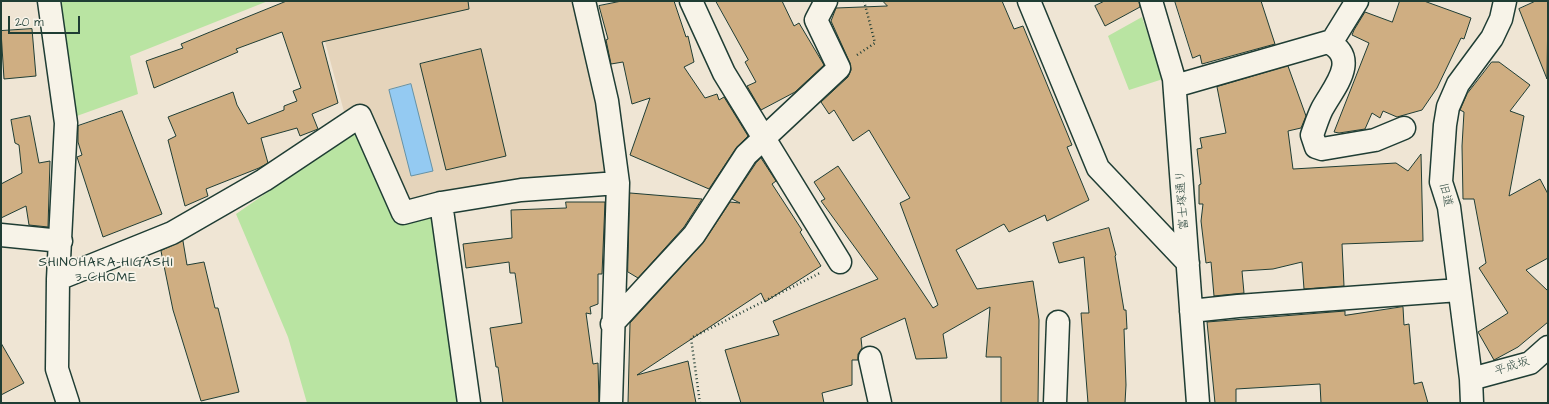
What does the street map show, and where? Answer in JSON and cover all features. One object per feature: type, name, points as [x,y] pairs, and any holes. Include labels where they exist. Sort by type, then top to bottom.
[{"type":"street","points":[[49,1],[66,124],[58,279],[57,368],[68,403]]},
{"type":"street","points":[[584,1],[607,101],[618,183],[612,324],[612,403]]},
{"type":"street","points":[[691,1],[724,73],[840,262]]},
{"type":"street","points":[[612,324],[694,235],[746,155],[763,137],[839,68],[816,20],[826,1]]},
{"type":"street","points":[[1029,1],[1098,168],[1188,262]]},
{"type":"street","name":"富士塚通り","points":[[1151,1],[1175,86],[1198,403]]},
{"type":"street","points":[[1331,43],[1357,1]]},
{"type":"street","name":"旧道","points":[[1472,403],[1471,379],[1449,207],[1441,182],[1445,125],[1448,107],[1458,84],[1492,38],[1502,19],[1505,1]]},
{"type":"street","points":[[1175,86],[1328,42],[1334,45],[1344,62],[1343,73],[1322,109],[1312,135],[1316,147],[1322,149],[1375,140],[1404,128]]},
{"type":"street","points":[[58,279],[172,233],[264,180],[360,116],[403,213],[441,203],[521,190],[618,183]]},
{"type":"street","points":[[441,203],[469,403]]},
{"type":"street","points":[[1,235],[61,241]]},
{"type":"street","points":[[1191,311],[1238,306],[1459,290]]},
{"type":"street","points":[[1055,403],[1058,322]]},
{"type":"street","name":"平成坂","points":[[1471,379],[1530,363],[1548,347]]},
{"type":"street","points":[[870,358],[880,403]]},
{"type":"path","points":[[864,1],[875,43]]},
{"type":"path","points":[[700,403],[691,338],[840,262]]},
{"type":"shaded area","points":[[314,1],[577,1],[610,176],[406,207],[346,119]]},
{"type":"green space","points":[[59,1],[268,1],[130,56],[138,94],[74,117]]},
{"type":"green space","points":[[1142,17],[1163,79],[1129,90],[1108,36]]},
{"type":"green space","points":[[353,133],[362,137],[399,220],[437,210],[460,403],[307,403],[288,337],[236,214]]},
{"type":"water","points":[[411,84],[433,171],[411,176],[389,90]]},
{"type":"building","points":[[287,1],[468,1],[469,9],[322,42],[338,103],[312,114],[318,129],[300,136],[297,128],[261,138],[268,163],[206,189],[208,196],[185,206],[168,140],[176,136],[168,117],[233,92],[237,105],[248,124],[284,110],[284,106],[297,101],[293,91],[301,88],[282,32],[236,49],[238,52],[154,88],[146,61],[183,48],[181,44]]},
{"type":"building","points":[[622,1],[674,1],[686,37],[688,36],[694,62],[684,67],[705,98],[717,94],[719,100],[724,97],[748,136],[736,148],[709,189],[630,155],[650,98],[632,104],[623,62],[611,64],[606,40],[608,39],[599,6]]},
{"type":"building","points":[[716,1],[782,1],[794,26],[799,23],[824,65],[795,92],[761,110],[747,86],[756,82],[745,62],[748,60]]},
{"type":"building","points":[[883,1],[1002,1],[1014,29],[1023,26],[1072,145],[1067,147],[1089,200],[1047,221],[1045,215],[1009,232],[1004,224],[956,250],[977,289],[1033,281],[1039,320],[1038,403],[1001,403],[1001,357],[986,357],[990,307],[943,334],[947,358],[916,359],[905,318],[861,338],[862,348],[858,354],[858,360],[852,360],[852,385],[822,393],[824,403],[741,403],[725,350],[779,335],[773,321],[878,279],[821,201],[825,199],[814,182],[838,166],[933,308],[938,305],[900,203],[910,198],[869,130],[853,141],[834,110],[829,114],[821,102],[848,77],[851,70],[850,63],[831,21],[836,8],[887,6]]},
{"type":"building","points":[[1105,1],[1139,1],[1140,7],[1105,26],[1095,6]]},
{"type":"building","points":[[1175,1],[1261,1],[1275,44],[1202,64],[1200,55],[1193,58]]},
{"type":"building","points":[[1400,1],[1424,1],[1471,18],[1464,39],[1461,38],[1437,88],[1422,110],[1397,117],[1383,111],[1380,118],[1372,113],[1365,129],[1339,133],[1334,132],[1369,43],[1352,35],[1354,30],[1365,12],[1392,22]]},
{"type":"building","points":[[1536,1],[1548,1],[1547,79],[1519,9]]},
{"type":"building","points":[[32,29],[36,76],[4,79],[1,31]]},
{"type":"building","points":[[481,49],[506,156],[446,170],[420,64]]},
{"type":"building","points":[[1492,62],[1499,62],[1530,85],[1510,111],[1524,116],[1509,196],[1540,179],[1548,194],[1548,258],[1526,270],[1548,291],[1548,322],[1518,347],[1494,360],[1478,332],[1508,313],[1479,268],[1486,263],[1474,199],[1463,199],[1462,146],[1464,112],[1460,110],[1467,94]]},
{"type":"building","points":[[1288,66],[1306,116],[1301,128],[1288,131],[1293,169],[1396,163],[1408,171],[1421,154],[1423,241],[1342,244],[1344,286],[1304,289],[1302,262],[1273,269],[1242,271],[1244,293],[1214,296],[1211,262],[1206,263],[1201,221],[1203,204],[1199,204],[1199,185],[1201,184],[1197,149],[1202,148],[1200,138],[1226,133],[1217,87]]},
{"type":"building","points":[[122,111],[162,214],[103,237],[77,157],[82,155],[78,142],[78,126]]},
{"type":"building","points":[[30,116],[39,163],[50,161],[48,227],[29,225],[26,206],[1,218],[1,184],[22,173],[19,145],[15,143],[11,120]]},
{"type":"building","points":[[761,158],[776,181],[772,184],[802,230],[800,232],[821,266],[765,302],[761,293],[637,375],[688,361],[696,403],[628,403],[630,323],[703,243],[730,202],[740,203],[732,199]]},
{"type":"building","points":[[630,193],[702,199],[684,227],[638,278],[628,272]]},
{"type":"building","points":[[566,202],[605,202],[602,274],[598,274],[598,304],[590,307],[591,314],[586,313],[593,364],[598,363],[599,403],[503,403],[498,367],[496,367],[490,328],[522,323],[515,273],[510,273],[509,262],[466,268],[463,244],[512,238],[511,210],[566,208]]},
{"type":"building","points":[[1109,228],[1116,255],[1124,310],[1126,310],[1127,329],[1124,329],[1126,385],[1125,403],[1088,403],[1081,313],[1089,313],[1084,257],[1059,263],[1053,243]]},
{"type":"building","points":[[183,241],[187,265],[204,262],[215,308],[218,308],[239,392],[201,401],[173,310],[161,251]]},
{"type":"building","points":[[1403,307],[1404,325],[1409,324],[1414,384],[1422,382],[1428,403],[1321,403],[1320,384],[1236,389],[1236,403],[1215,403],[1207,322],[1345,311],[1345,315]]},
{"type":"building","points":[[1,343],[24,383],[1,395]]},
{"type":"district","name":"SHINOHARA-HIGASHI 3-CHOME","points":[[106,270]]}]
